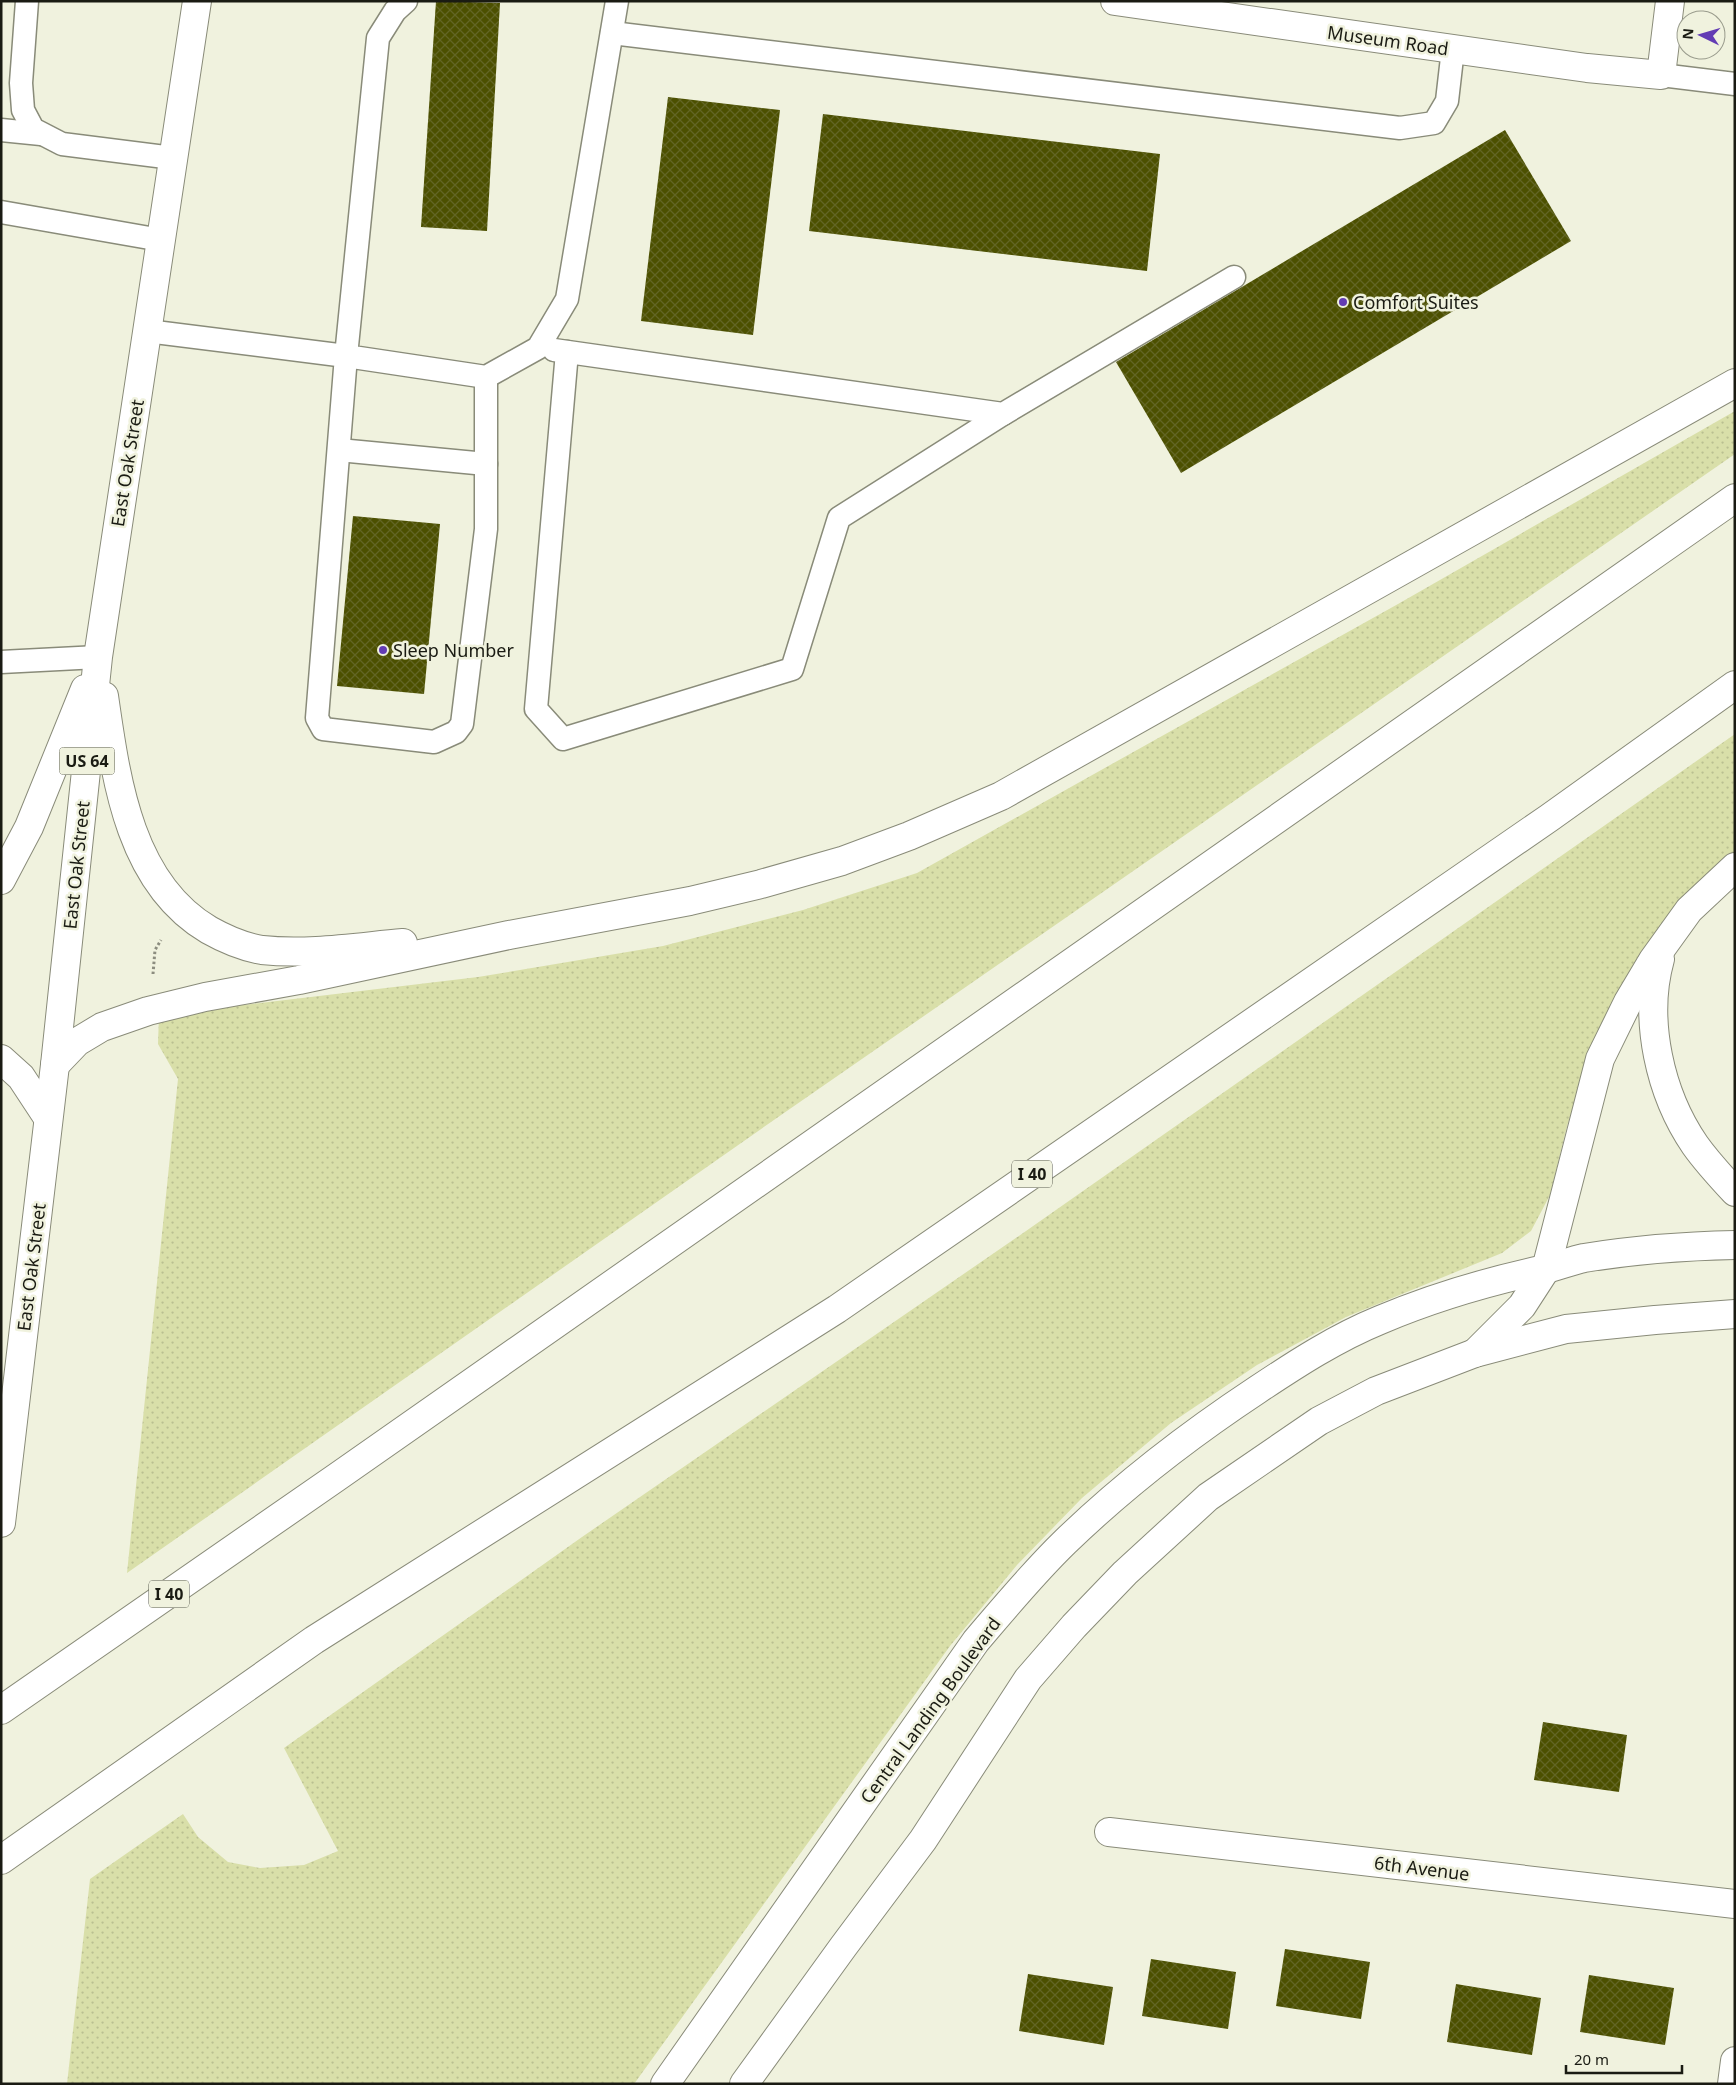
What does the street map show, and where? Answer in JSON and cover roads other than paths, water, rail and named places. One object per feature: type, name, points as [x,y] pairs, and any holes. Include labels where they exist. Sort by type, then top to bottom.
[{"type":"main road","name":"East Oak Street","points":[[1,1523],[55,1065],[98,657],[197,1]]},
{"type":"main road","name":"Museum Road","points":[[1115,1],[1163,5],[1587,68],[1661,75]]},
{"type":"main road","points":[[1661,75],[1670,1]]},
{"type":"main road","points":[[55,1065],[77,1042],[102,1027],[148,1011],[205,997],[299,980],[509,935],[690,901],[842,861],[909,836],[1001,796],[1735,383]]},
{"type":"main road","name":"I 40","points":[[1,1710],[337,1477],[1735,498]]},
{"type":"main road","points":[[1,880],[29,826],[98,657]]},
{"type":"main road","points":[[98,657],[114,762],[124,805],[140,847],[160,885],[179,909],[196,923],[224,939],[260,949],[292,952],[509,935]]},
{"type":"main road","name":"I 40","points":[[1,1860],[314,1640],[837,1309],[1549,818],[1735,685]]},
{"type":"main road","points":[[1735,867],[1689,910],[1665,943],[1659,962],[1654,1003],[1655,1031],[1660,1063],[1674,1105],[1694,1144],[1714,1170],[1735,1192]]},
{"type":"main road","points":[[1475,1353],[1522,1306],[1546,1269],[1578,1138],[1600,1059],[1628,1002],[1653,960],[1689,910]]},
{"type":"main road","points":[[1,1059],[21,1077],[48,1118]]},
{"type":"main road","name":"Central Landing Boulevard","points":[[665,2084],[976,1641],[1020,1590],[1065,1543],[1119,1494],[1173,1449],[1309,1356],[1379,1320],[1424,1303],[1487,1282],[1582,1259],[1630,1252],[1735,1245]]},
{"type":"main road","points":[[744,2084],[923,1840],[1028,1679],[1074,1626],[1125,1573],[1208,1497],[1319,1422],[1376,1391],[1475,1353],[1566,1329],[1735,1314]]},
{"type":"main road","name":"6th Avenue","points":[[1109,1832],[1735,1904]]},
{"type":"main road","points":[[1732,2084],[1735,2061]]},
{"type":"lane","points":[[27,1],[21,83],[23,110],[33,129],[62,144],[173,158]]},
{"type":"lane","points":[[406,1],[395,11],[378,38],[346,356],[317,718],[323,729],[434,742],[456,732],[462,724],[486,529],[486,378]]},
{"type":"lane","points":[[147,332],[346,356],[486,378],[538,348],[567,299],[617,1]]},
{"type":"lane","points":[[612,33],[1400,128],[1434,123],[1447,101],[1453,49]]},
{"type":"lane","points":[[1661,75],[1735,84]]},
{"type":"lane","points":[[1,130],[41,134]]},
{"type":"lane","points":[[1,212],[161,240]]},
{"type":"lane","points":[[567,352],[536,709],[563,739],[792,669],[839,518],[1003,414],[1234,277]]},
{"type":"lane","points":[[538,348],[1003,414]]},
{"type":"lane","points":[[339,450],[486,464]]},
{"type":"lane","points":[[1,662],[98,657]]},
{"type":"place","name":"Comfort Suites","points":[[1343,302]]},
{"type":"place","name":"Sleep Number","points":[[383,650]]}]
